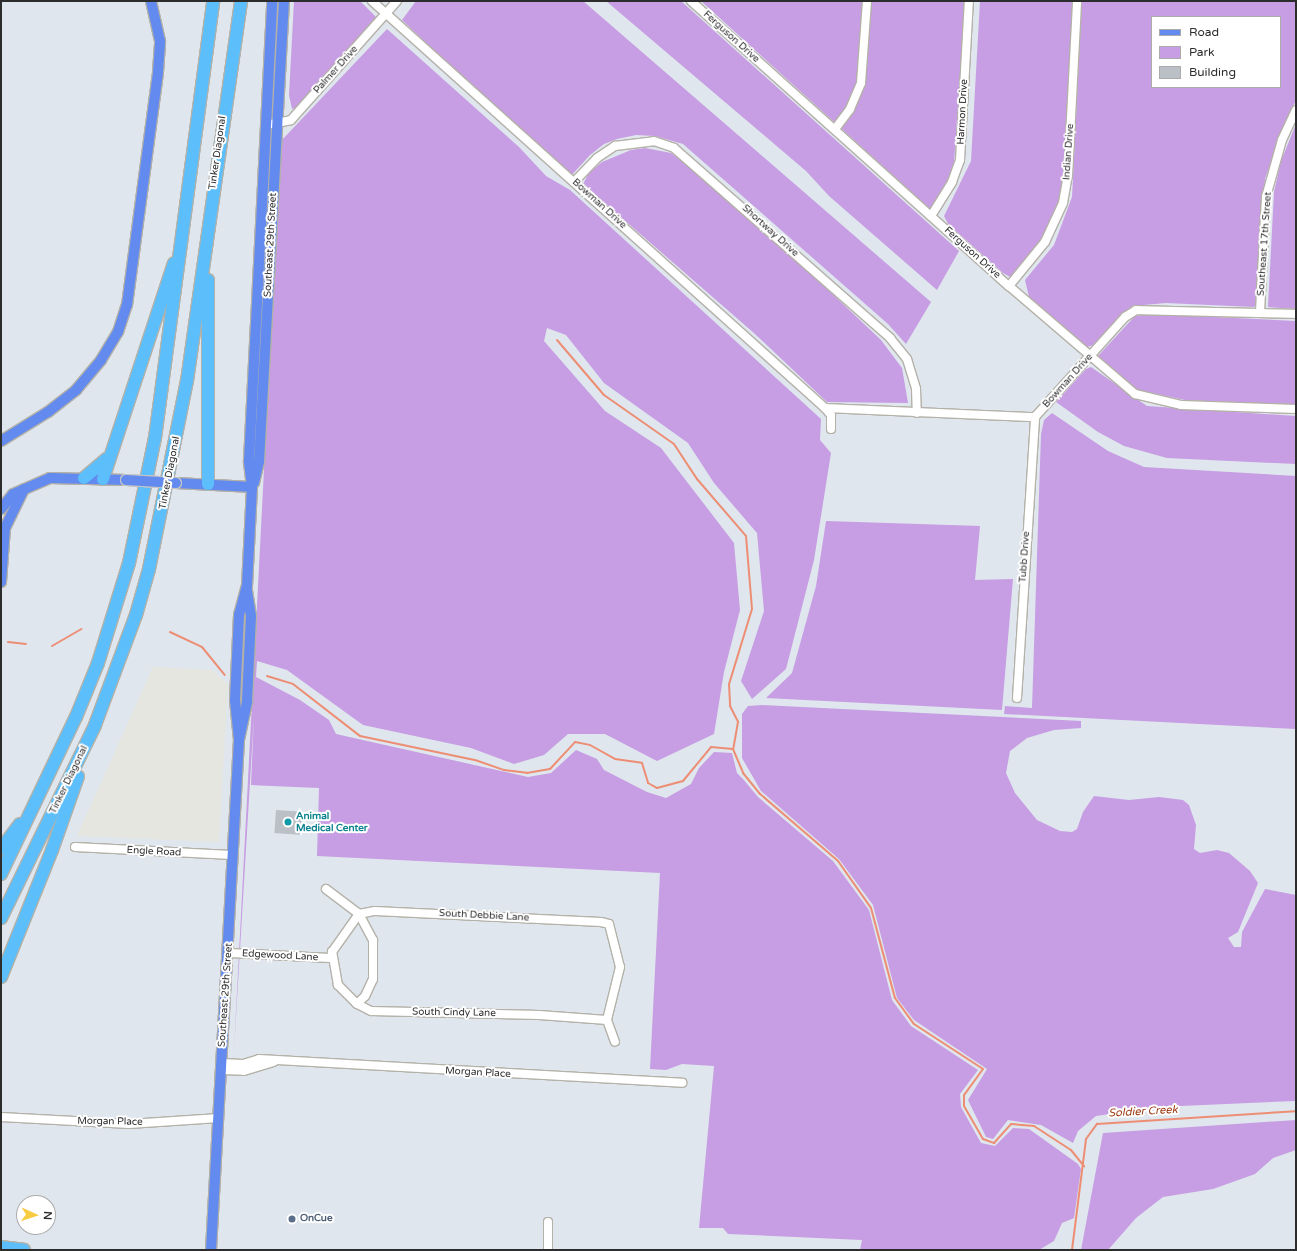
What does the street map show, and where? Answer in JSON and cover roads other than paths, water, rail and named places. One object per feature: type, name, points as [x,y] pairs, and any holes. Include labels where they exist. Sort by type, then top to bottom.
[{"type":"highway","name":"Tinker Diagonal","points":[[1,874],[39,799],[98,663],[129,563],[155,438],[213,1]]},
{"type":"highway","name":"Tinker Diagonal","points":[[1,918],[96,725],[136,615],[164,507],[187,381],[241,1]]},
{"type":"highway","points":[[208,484],[206,346],[210,213]]},
{"type":"highway","points":[[103,479],[108,458],[181,243]]},
{"type":"highway","points":[[84,478],[108,458]]},
{"type":"highway","points":[[1,977],[52,850],[96,725]]},
{"type":"highway","points":[[1,849],[39,799]]},
{"type":"highway","points":[[1,1247],[24,1250]]},
{"type":"main road","points":[[1,441],[48,412],[76,390],[101,360],[118,332],[128,305],[158,72],[160,41],[151,1]]},
{"type":"main road","name":"Southeast 29th Street","points":[[211,1250],[229,953],[232,856],[239,740],[247,701],[251,616],[247,586],[252,487],[249,461],[272,1]]},
{"type":"main road","name":"Southeast 29th Street","points":[[252,487],[259,462],[284,1]]},
{"type":"main road","points":[[1,509],[13,494],[50,478],[84,478],[252,487]]},
{"type":"main road","points":[[1,582],[5,528],[24,489]]},
{"type":"street","name":"Bowman Drive","points":[[372,1],[825,408],[831,415],[831,429]]},
{"type":"street","name":"Palmer Drive","points":[[266,125],[291,120],[397,1]]},
{"type":"street","name":"Ferguson Drive","points":[[690,1],[1119,383],[1148,399],[1182,405],[1296,409]]},
{"type":"street","points":[[835,129],[850,109],[861,83],[867,1]]},
{"type":"street","name":"Harmon Drive","points":[[931,216],[952,182],[960,160],[969,1]]},
{"type":"street","name":"Indian Drive","points":[[1009,286],[1045,242],[1063,203],[1068,175],[1077,1]]},
{"type":"street","name":"Southeast 17th Street","points":[[1260,312],[1266,197],[1282,140],[1296,110]]},
{"type":"street","name":"Shortway Drive","points":[[574,182],[597,158],[615,146],[654,141],[674,148],[890,338],[907,359],[916,389],[917,412]]},
{"type":"street","name":"Bowman Drive","points":[[825,408],[1035,417],[1125,317],[1136,310],[1296,314]]},
{"type":"street","name":"Tubb Drive","points":[[1017,698],[1035,417]]},
{"type":"street","name":"Engle Road","points":[[75,847],[232,856]]},
{"type":"street","points":[[326,889],[359,914],[375,948],[370,988],[357,1004]]},
{"type":"street","name":"South Debbie Lane","points":[[359,914],[382,912],[610,924],[620,967],[607,1020]]},
{"type":"street","points":[[331,958],[338,942],[359,914]]},
{"type":"street","name":"Edgewood Lane","points":[[229,953],[331,958]]},
{"type":"street","name":"South Cindy Lane","points":[[331,958],[338,985],[357,1004],[371,1011],[539,1015],[607,1020]]},
{"type":"street","points":[[607,1020],[615,1042]]},
{"type":"street","name":"Morgan Place","points":[[221,1067],[244,1071],[275,1062],[682,1083]]},
{"type":"street","name":"Morgan Place","points":[[1,1117],[129,1124],[219,1118]]},
{"type":"street","points":[[548,1222],[548,1250]]},
{"type":"waterway","points":[[557,340],[604,395],[674,444],[697,479],[746,536],[752,609],[729,684],[730,706],[738,722],[733,749],[743,773],[759,793],[838,861],[871,908],[895,998],[914,1024],[983,1069],[964,1095],[964,1106],[983,1139],[994,1143],[1011,1124],[1034,1126],[1071,1150],[1084,1166]]},
{"type":"waterway","points":[[52,646],[81,629]]},
{"type":"waterway","points":[[170,632],[202,647],[225,675]]},
{"type":"waterway","points":[[8,642],[26,644]]},
{"type":"waterway","points":[[267,676],[293,684],[360,736],[475,760],[504,770],[527,773],[550,769],[575,742],[590,745],[615,759],[642,763],[648,783],[657,788],[683,781],[711,747],[733,749]]},
{"type":"waterway","name":"Soldier Creek","points":[[1072,1250],[1086,1139],[1097,1124],[1296,1111]]},
{"type":"place","name":"Animal Medical Center","points":[[288,822]]},
{"type":"place","name":"OnCue","points":[[292,1219]]}]
